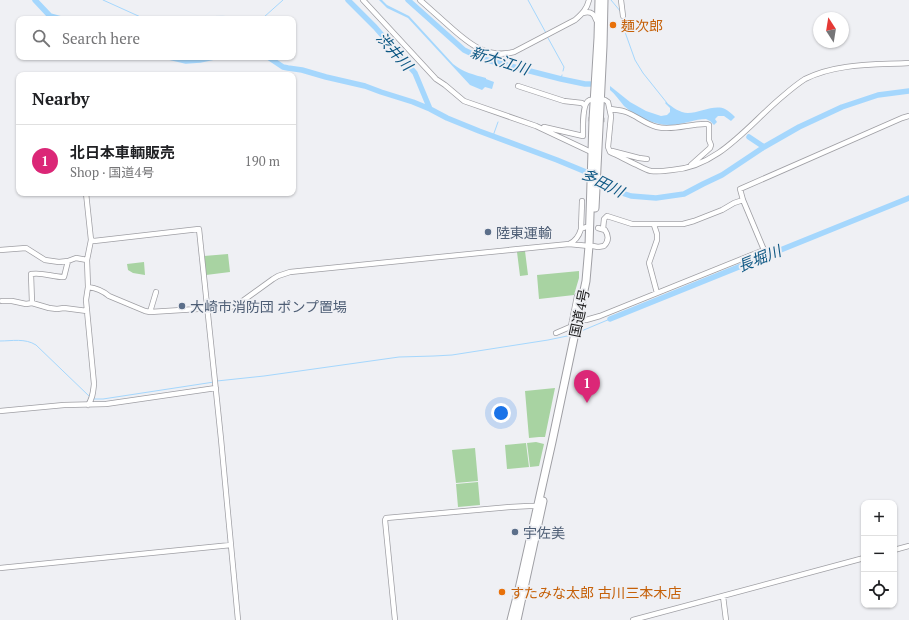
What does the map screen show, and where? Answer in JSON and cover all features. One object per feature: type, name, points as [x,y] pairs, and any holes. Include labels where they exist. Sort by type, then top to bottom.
[{"type":"highway","name":"国道4号","points":[[517,620],[578,321],[591,273],[594,164],[600,124],[597,100],[599,0]]},
{"type":"highway","name":"国道4号","points":[[597,100],[603,46],[604,0]]},
{"type":"highway","name":"国道4号","points":[[511,620],[540,506]]},
{"type":"street","points":[[363,0],[436,79],[462,100],[536,126],[589,151]]},
{"type":"street","points":[[420,0],[466,41],[483,50],[497,54],[508,53],[520,49],[575,20],[588,5],[589,0]]},
{"type":"street","points":[[621,0],[624,16]]},
{"type":"street","points":[[582,13],[590,12],[595,16],[598,38]]},
{"type":"street","points":[[608,150],[647,170],[677,170],[691,167],[723,150],[768,108],[792,88],[808,78],[821,73],[843,68],[909,63]]},
{"type":"street","points":[[518,86],[564,101],[582,103],[585,106]]},
{"type":"street","points":[[536,126],[583,136],[586,119],[585,106],[588,101],[607,100],[611,120],[608,150]]},
{"type":"street","points":[[610,109],[625,112],[658,127],[709,125],[710,148],[690,166],[691,167]]},
{"type":"street","points":[[556,333],[570,327],[578,321],[600,316],[764,250],[740,189],[909,116]]},
{"type":"street","points":[[605,120],[611,120]]},
{"type":"street","points":[[608,150],[647,159]]},
{"type":"street","points":[[86,196],[91,240],[87,260],[88,287],[86,300],[94,384],[91,400],[95,405],[106,404],[216,387]]},
{"type":"street","points":[[88,287],[97,288],[109,296],[150,312],[233,307],[284,273],[569,244],[600,247],[607,244],[608,236],[605,230],[600,229],[604,219],[607,216],[632,224],[683,224],[722,210],[734,203],[744,200]]},
{"type":"street","points":[[569,244],[579,236],[581,229],[582,201]]},
{"type":"street","points":[[654,225],[657,240],[649,263],[657,293]]},
{"type":"street","points":[[581,229],[586,227]]},
{"type":"street","points":[[91,240],[94,241],[199,229],[216,387],[238,620]]},
{"type":"street","points":[[0,250],[26,248],[45,260],[59,262],[76,258],[87,260]]},
{"type":"street","points":[[32,303],[31,274],[38,273],[64,277],[68,261]]},
{"type":"street","points":[[150,312],[156,292]]},
{"type":"street","points":[[577,296],[578,321]]},
{"type":"street","points":[[2,301],[12,301],[26,304],[32,303],[57,309],[64,308],[87,311]]},
{"type":"street","points":[[0,411],[64,405],[91,400]]},
{"type":"street","points":[[395,620],[386,518],[510,507],[540,506]]},
{"type":"street","points":[[0,568],[231,545]]},
{"type":"street","points":[[897,549],[909,546]]},
{"type":"street","points":[[633,620],[861,559]]},
{"type":"street","points":[[723,596],[726,620]]},
{"type":"green space","points":[[525,251],[528,275],[520,276],[517,252]]},
{"type":"green space","points":[[228,254],[230,272],[206,275],[204,256]]},
{"type":"green space","points":[[144,262],[145,275],[133,273],[128,270],[127,264]]},
{"type":"green space","points":[[579,271],[579,278],[574,295],[539,299],[537,275]]},
{"type":"green space","points":[[555,388],[545,437],[529,438],[525,391]]},
{"type":"green space","points":[[536,442],[544,444],[539,466],[530,467],[527,443]]},
{"type":"green space","points":[[526,443],[529,467],[507,469],[505,445]]},
{"type":"green space","points":[[475,448],[478,481],[456,483],[452,450]]},
{"type":"green space","points":[[478,482],[480,505],[458,507],[456,484]]},
{"type":"water","points":[[379,0],[382,0],[387,5],[409,16],[457,67],[494,82],[492,89],[485,87],[482,90],[470,85],[408,18],[387,8]]},
{"type":"water","points":[[610,86],[630,102],[646,111],[661,116],[667,115],[670,112],[670,108],[665,103],[666,102],[685,113],[692,113],[712,108],[721,108],[725,109],[735,117],[731,121],[724,116],[718,116],[715,119],[717,122],[714,125],[706,119],[672,125],[659,124],[646,120],[629,110],[610,90]]},
{"type":"waterway","name":"多田川","points":[[35,0],[50,16]]},
{"type":"waterway","points":[[103,0],[138,16]]},
{"type":"waterway","points":[[265,16],[283,0]]},
{"type":"waterway","name":"渋井川","points":[[348,0],[375,27],[415,73],[430,109]]},
{"type":"waterway","name":"新大江川","points":[[408,0],[464,50],[483,59],[561,79],[590,84]]},
{"type":"waterway","points":[[528,0],[546,33]]},
{"type":"waterway","points":[[611,0],[621,12]]},
{"type":"waterway","points":[[622,17],[625,32],[635,60],[643,73],[667,103]]},
{"type":"waterway","points":[[548,38],[564,67],[563,71]]},
{"type":"waterway","name":"多田川","points":[[182,60],[200,60]]},
{"type":"waterway","name":"多田川","points":[[272,60],[283,67],[302,70],[365,86],[413,102],[479,131],[603,179],[619,192],[631,196],[656,198],[684,194],[722,175],[764,147],[799,127],[842,107],[878,95],[909,91]]},
{"type":"waterway","name":"新大江川","points":[[561,79],[562,75]]},
{"type":"waterway","points":[[493,136],[498,122]]},
{"type":"waterway","points":[[749,137],[764,147]]},
{"type":"waterway","name":"長堀川","points":[[610,319],[909,198]]},
{"type":"waterway","points":[[579,332],[610,319]]},
{"type":"waterway","points":[[217,381],[399,357],[452,355],[572,335]]},
{"type":"waterway","points":[[0,341],[27,341],[36,345],[89,396]]},
{"type":"waterway","points":[[94,399],[103,399],[214,382]]},
{"type":"tunnel","points":[[588,119],[605,120]]},
{"type":"place","name":"麺次郎","points":[[613,25]]},
{"type":"place","name":"陸東運輸","points":[[488,232]]},
{"type":"place","name":"大崎市消防団 ポンプ置場","points":[[182,306]]},
{"type":"place","name":"北日本車輌販売","points":[[587,403]]},
{"type":"place","name":"宇佐美","points":[[515,532]]},
{"type":"place","name":"すたみな太郎 古川三本木店","points":[[502,592]]}]
